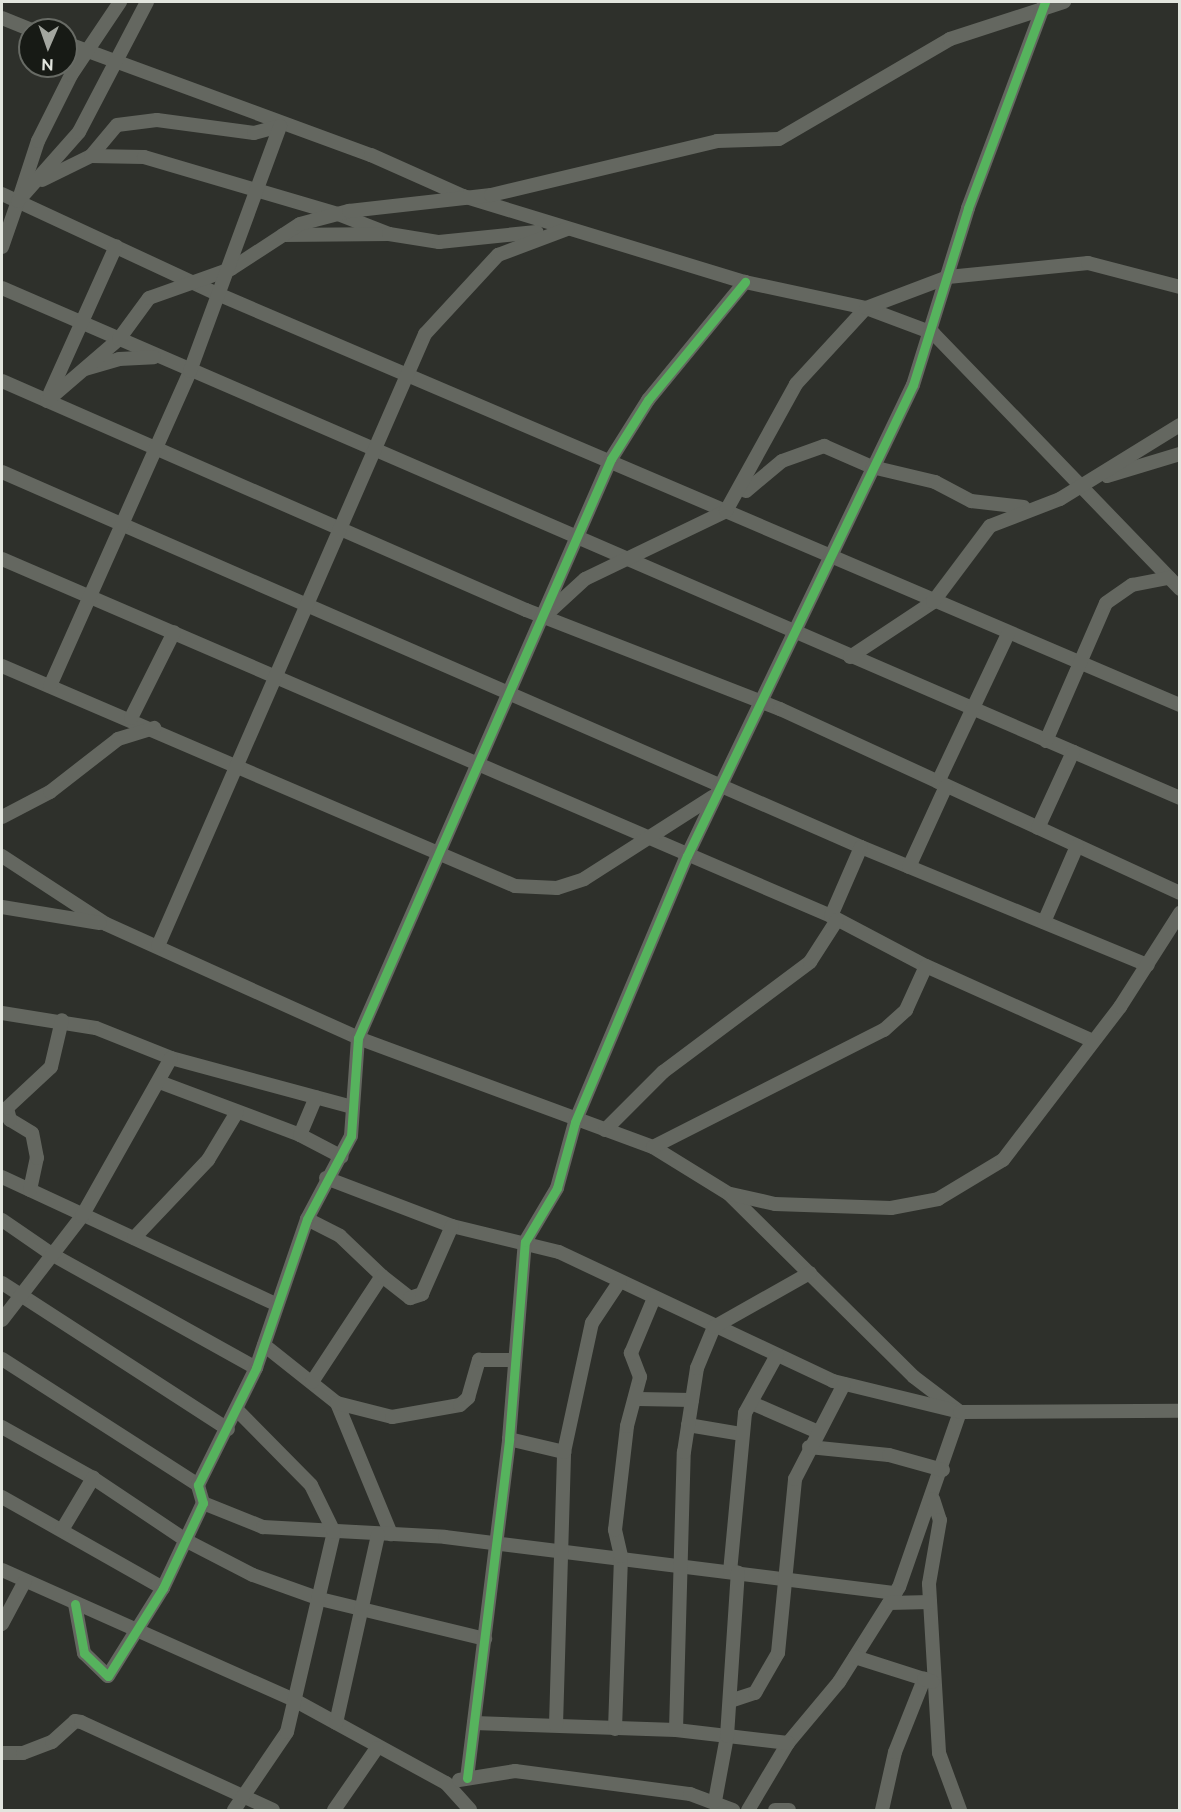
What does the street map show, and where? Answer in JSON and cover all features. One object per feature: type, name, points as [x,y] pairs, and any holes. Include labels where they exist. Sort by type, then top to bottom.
[{"type":"street","points":[[2,247],[38,141],[87,51],[120,2]]},
{"type":"street","points":[[18,201],[42,180],[79,132],[113,60],[147,2]]},
{"type":"street","points":[[47,401],[77,371],[119,339],[149,298],[190,280],[231,269],[300,224],[338,213],[501,193],[717,141],[779,139],[950,39],[1044,4],[1064,2]]},
{"type":"street","points":[[467,1778],[497,1546],[508,1439],[512,1360],[525,1242],[557,1188],[575,1122],[687,856],[872,467],[933,333],[948,277],[1044,4]]},
{"type":"street","points":[[2,18],[18,24]]},
{"type":"street","points":[[78,48],[280,126],[371,155],[463,196],[745,282],[866,308],[933,333],[1179,589]]},
{"type":"street","points":[[42,180],[91,156],[117,125],[157,120],[244,133],[280,126]]},
{"type":"street","points":[[50,686],[190,370],[231,269],[280,126]]},
{"type":"street","points":[[91,156],[144,157],[257,193],[338,213],[389,234]]},
{"type":"street","points":[[2,194],[220,295],[611,459],[827,558],[1179,705]]},
{"type":"street","points":[[283,235],[389,234],[440,242],[568,229]]},
{"type":"street","points":[[158,946],[406,373],[445,308],[498,255],[568,229]]},
{"type":"street","points":[[47,401],[116,246]]},
{"type":"street","points":[[726,511],[796,384],[866,308],[948,277],[1088,263],[1179,287]]},
{"type":"street","points":[[198,1485],[256,1368],[275,1304],[307,1219],[326,1178],[342,1157],[351,1136],[349,1106],[358,1038],[421,886],[442,854],[611,459],[648,400],[745,282]]},
{"type":"street","points":[[2,288],[627,561],[1179,798]]},
{"type":"street","points":[[77,371],[119,359],[159,357]]},
{"type":"street","points":[[2,381],[544,617],[759,702],[1179,893]]},
{"type":"street","points":[[850,657],[933,602],[990,526],[1041,508],[1179,425]]},
{"type":"street","points":[[544,617],[585,579],[627,561],[726,511],[782,461],[824,446],[872,467],[910,474],[989,506],[1041,508]]},
{"type":"street","points":[[1080,485],[1179,454]]},
{"type":"street","points":[[2,472],[511,694],[719,788],[1148,965]]},
{"type":"street","points":[[2,559],[90,595],[834,918],[926,966],[1091,1040]]},
{"type":"street","points":[[1046,741],[1106,603],[1117,591],[1169,578]]},
{"type":"street","points":[[131,718],[174,632]]},
{"type":"street","points":[[909,867],[942,784],[1008,634]]},
{"type":"street","points":[[2,666],[131,718],[515,886],[547,889],[584,879],[650,838],[719,788]]},
{"type":"street","points":[[2,817],[50,792],[118,739],[154,728]]},
{"type":"street","points":[[1038,828],[1072,752]]},
{"type":"street","points":[[1044,922],[1077,846]]},
{"type":"street","points":[[605,1130],[680,1057],[810,962],[834,918],[861,847]]},
{"type":"street","points":[[2,856],[106,924],[358,1038],[575,1122],[652,1147],[729,1194],[914,1377],[960,1412]]},
{"type":"street","points":[[2,907],[106,924]]},
{"type":"street","points":[[729,1194],[775,1204],[891,1208],[938,1198],[1003,1160],[1148,965],[1179,913]]},
{"type":"street","points":[[652,1147],[884,1030],[906,1010],[926,966]]},
{"type":"street","points":[[2,1013],[62,1020],[171,1058],[349,1106]]},
{"type":"street","points":[[30,1190],[36,1158],[32,1133],[10,1120],[7,1108],[51,1067],[62,1020]]},
{"type":"street","points":[[2,1320],[82,1216],[162,1083],[171,1058]]},
{"type":"street","points":[[162,1083],[300,1135],[342,1157]]},
{"type":"street","points":[[300,1135],[316,1097]]},
{"type":"street","points":[[134,1238],[208,1160],[237,1112]]},
{"type":"street","points":[[2,1177],[275,1304]]},
{"type":"street","points":[[326,1178],[452,1226],[559,1252],[714,1327],[844,1384],[960,1412],[1179,1411]]},
{"type":"street","points":[[307,1219],[340,1236],[382,1276],[416,1297],[452,1226]]},
{"type":"street","points":[[2,1220],[53,1255],[256,1368]]},
{"type":"street","points":[[676,1730],[688,1425],[697,1368],[714,1327],[810,1273]]},
{"type":"street","points":[[312,1382],[364,1310],[382,1276]]},
{"type":"street","points":[[556,1725],[559,1551],[564,1452],[592,1323],[620,1281]]},
{"type":"street","points":[[2,1283],[228,1428]]},
{"type":"street","points":[[615,1729],[621,1556],[615,1530],[627,1426],[638,1399],[640,1377],[632,1353],[654,1298]]},
{"type":"street","points":[[264,1345],[338,1403],[392,1417],[460,1405],[468,1398],[479,1360],[512,1360]]},
{"type":"street","points":[[715,1801],[727,1736],[730,1701],[742,1434],[745,1413],[754,1404],[777,1355]]},
{"type":"street","points":[[2,1359],[198,1485],[203,1503],[187,1541],[163,1588],[114,1672],[99,1672],[84,1653],[75,1604]]},
{"type":"street","points":[[730,1701],[744,1701],[767,1678],[783,1633],[787,1520],[808,1447],[844,1384]]},
{"type":"street","points":[[638,1399],[692,1400]]},
{"type":"street","points":[[336,1723],[362,1607],[385,1535],[338,1403]]},
{"type":"street","points":[[754,1404],[818,1432]]},
{"type":"street","points":[[234,1810],[287,1732],[334,1532],[311,1485],[237,1410]]},
{"type":"street","points":[[754,1808],[788,1743],[855,1657],[892,1598],[933,1498],[960,1412]]},
{"type":"street","points":[[688,1425],[742,1434]]},
{"type":"street","points":[[2,1427],[93,1478],[187,1541],[253,1575],[320,1599],[362,1607],[485,1639]]},
{"type":"street","points":[[508,1439],[564,1452]]},
{"type":"street","points":[[808,1447],[889,1455],[943,1470]]},
{"type":"street","points":[[62,1530],[93,1478]]},
{"type":"street","points":[[2,1497],[163,1588]]},
{"type":"street","points":[[933,1498],[940,1520],[930,1602],[928,1680],[939,1753],[960,1810]]},
{"type":"street","points":[[203,1503],[263,1527],[385,1535],[621,1556],[785,1578],[892,1598],[930,1602]]},
{"type":"street","points":[[2,1570],[136,1632],[296,1701],[377,1748],[446,1783],[470,1810]]},
{"type":"street","points":[[2,1624],[25,1581]]},
{"type":"street","points":[[855,1657],[928,1680]]},
{"type":"street","points":[[882,1810],[895,1752],[928,1680]]},
{"type":"street","points":[[2,1753],[52,1742],[75,1721],[245,1794],[273,1810]]},
{"type":"street","points":[[474,1724],[676,1730],[788,1743]]},
{"type":"street","points":[[334,1810],[377,1748]]},
{"type":"street","points":[[446,1783],[514,1771],[715,1801],[733,1810]]},
{"type":"street","points":[[775,1810],[789,1810]]},
{"type":"cycle path","points":[[467,1778],[509,1439],[525,1242],[557,1188],[575,1122],[687,856],[913,385],[968,208],[1045,2]]},
{"type":"cycle path","points":[[75,1604],[84,1653],[108,1676],[163,1588],[203,1503],[198,1485],[256,1368],[307,1219],[351,1136],[358,1038],[611,459],[648,400],[745,282]]}]
